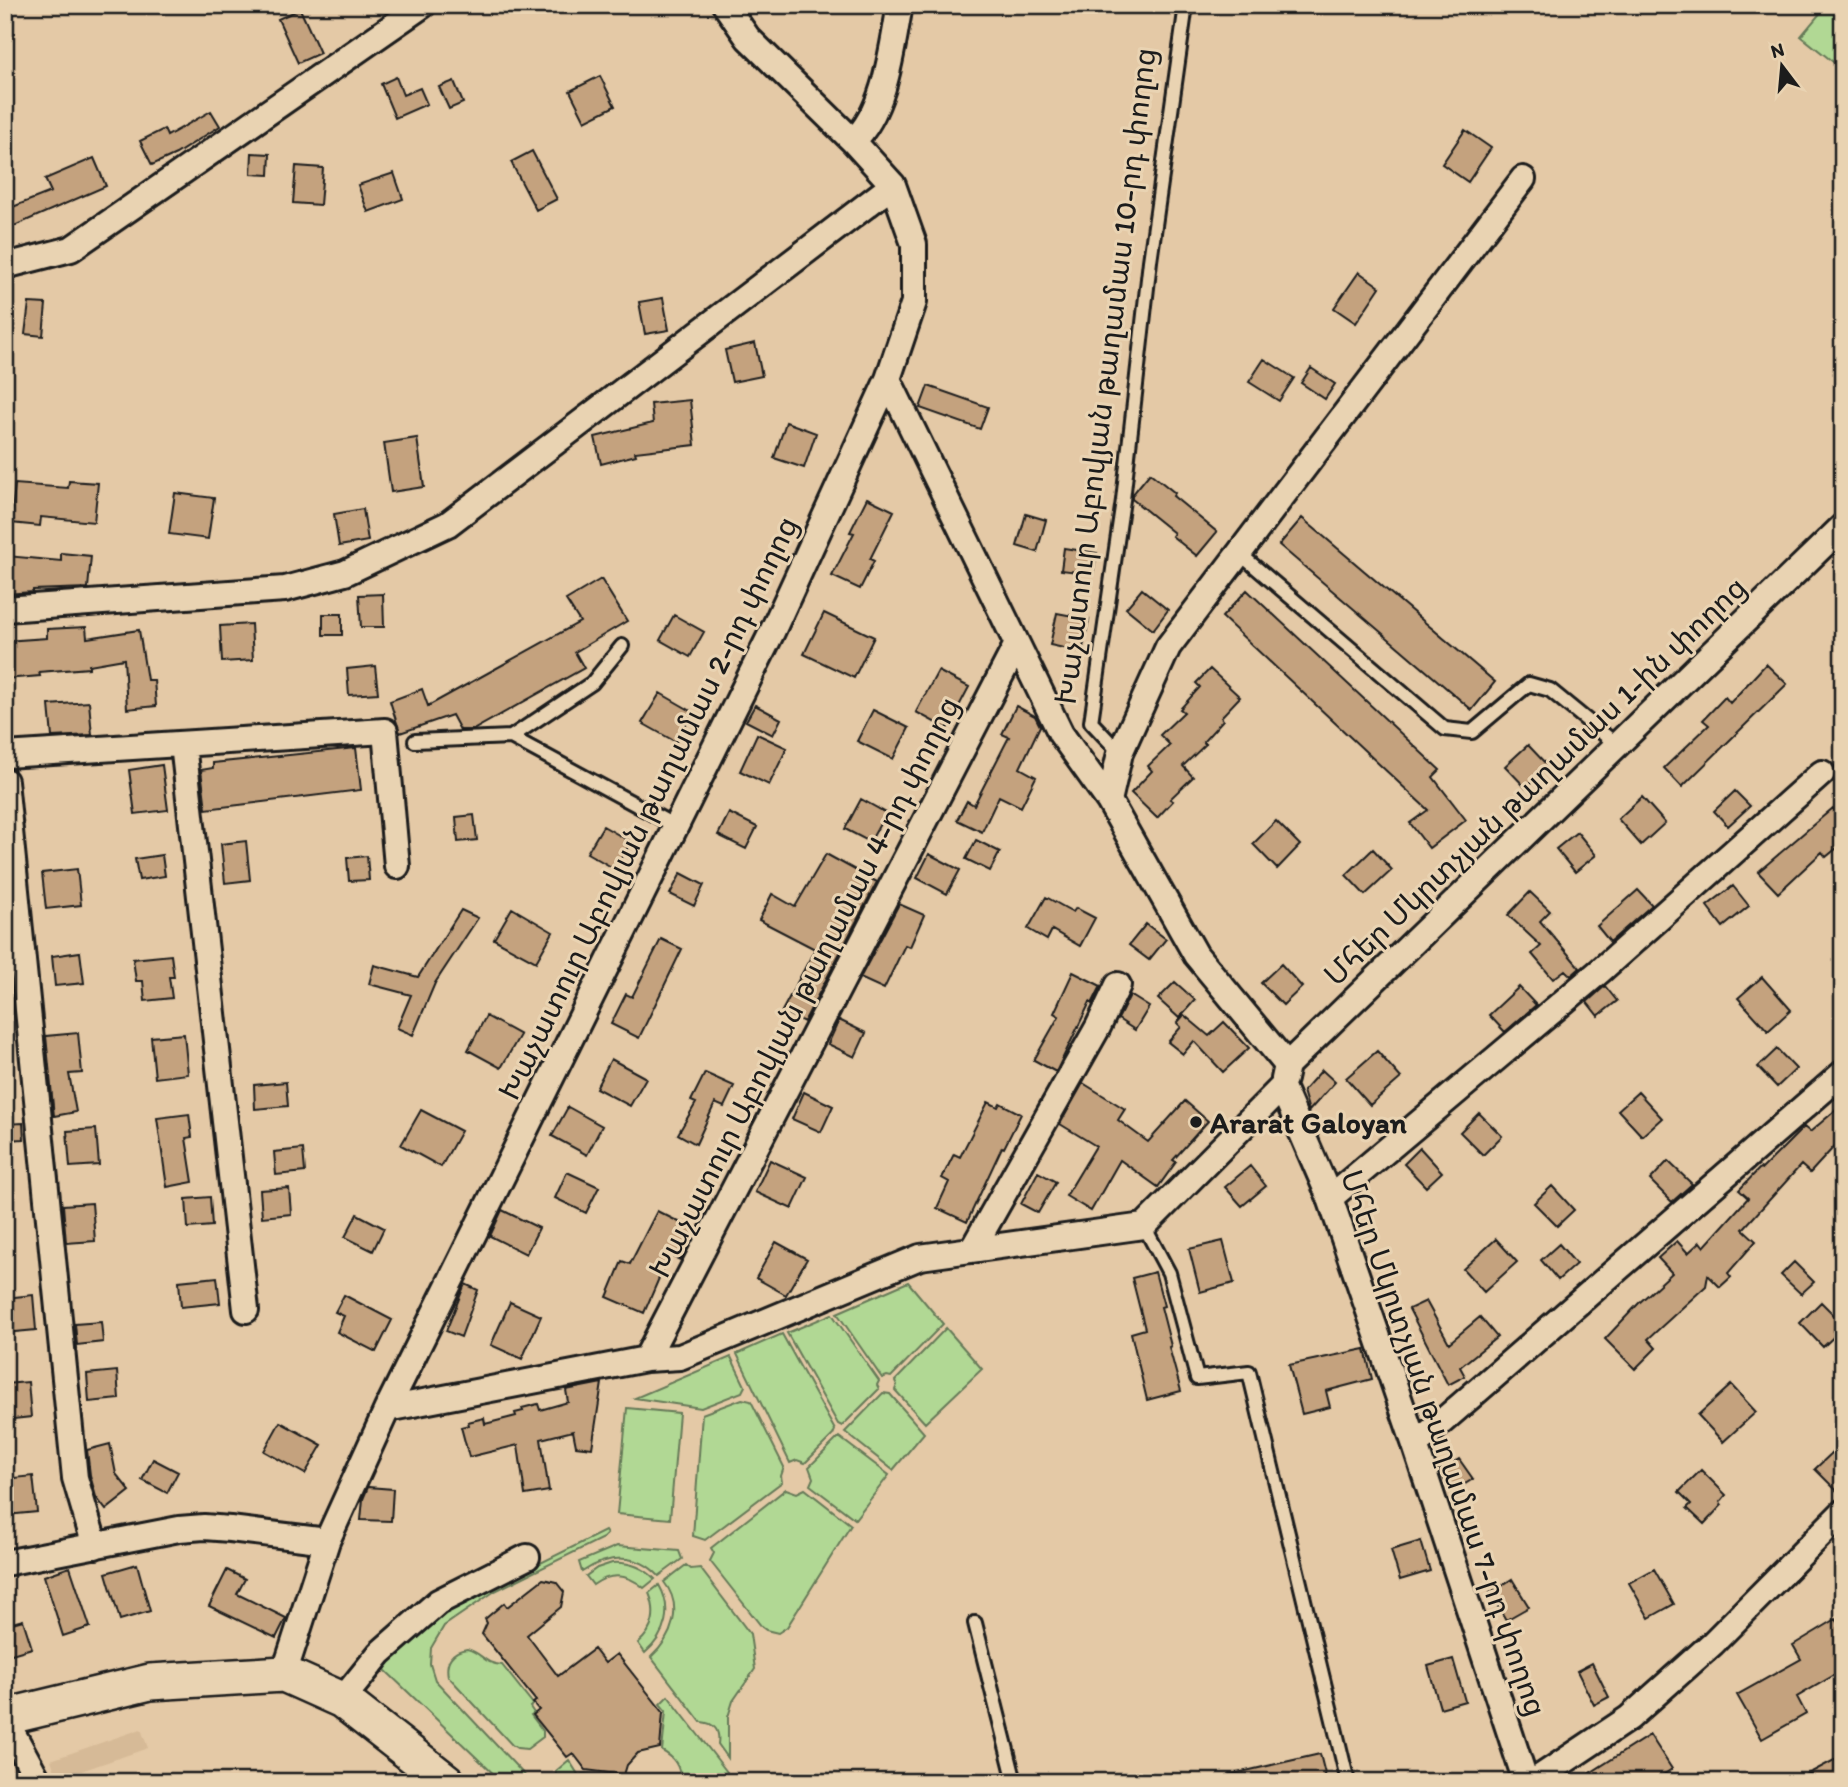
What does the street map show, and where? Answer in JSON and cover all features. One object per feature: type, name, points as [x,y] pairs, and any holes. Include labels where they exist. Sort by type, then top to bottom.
[{"type":"main road","points":[[5,1718],[150,1682],[284,1674],[342,1700],[447,1782]]},
{"type":"street","points":[[5,266],[71,249],[422,5]]},
{"type":"street","name":"Խաչատուր Աբովյան թաղամաս 2-րդ փողոց","points":[[284,1674],[327,1541],[387,1409],[772,632],[888,379],[914,302],[914,244],[893,185],[853,141],[748,38],[725,5]]},
{"type":"street","points":[[853,141],[870,121],[877,102],[887,72],[900,5]]},
{"type":"street","points":[[1108,800],[1120,753],[1168,647],[1523,179]]},
{"type":"street","points":[[5,609],[285,589],[345,573],[448,524],[893,185]]},
{"type":"street","points":[[888,379],[1061,734],[1108,800],[1196,955],[1284,1076]]},
{"type":"street","name":"Մհեր Մկրտչյան թաղամաս 1-ին փողոց","points":[[1144,1226],[1284,1076],[1617,745],[1843,526]]},
{"type":"street","name":"Խաչատուր Աբովյան թաղամաս 4-րդ փողոց","points":[[646,1359],[1017,644]]},
{"type":"street","points":[[5,755],[384,732],[397,866]]},
{"type":"street","points":[[183,744],[246,1310]]},
{"type":"street","points":[[1330,1198],[1600,971],[1822,773]]},
{"type":"street","points":[[5,781],[75,1478],[95,1546]]},
{"type":"street","points":[[972,1250],[1098,1027],[1118,985]]},
{"type":"street","points":[[1415,1445],[1843,1073]]},
{"type":"street","name":"Մհեր Մկրտչյան թաղամաս 7-րդ փողոց","points":[[1284,1076],[1330,1198],[1527,1782]]},
{"type":"street","points":[[387,1409],[646,1359],[680,1357],[920,1257],[1144,1226]]},
{"type":"street","points":[[1533,1782],[1629,1718],[1713,1643],[1843,1511]]},
{"type":"street","points":[[5,1563],[204,1527],[327,1541]]},
{"type":"street","points":[[342,1700],[380,1653],[438,1602],[527,1558]]},
{"type":"street","points":[[5,1718],[39,1782]]},
{"type":"lane","name":"Խաչատուր Աբովյան թաղամաս 10-րդ փողոց","points":[[1120,753],[1091,722],[1123,500],[1150,261],[1186,5]]},
{"type":"lane","points":[[1239,553],[1445,729],[1472,732],[1529,684],[1550,690],[1617,745]]},
{"type":"lane","points":[[511,737],[592,683],[622,646]]},
{"type":"lane","points":[[415,741],[511,737],[677,827]]},
{"type":"lane","points":[[1144,1226],[1169,1273],[1197,1378],[1249,1372],[1348,1782]]},
{"type":"lane","points":[[975,1623],[1015,1782]]},
{"type":"shaded area","points":[[141,1729],[148,1748],[58,1779],[51,1760]]},
{"type":"green space","points":[[1827,5],[1843,5],[1843,70],[1801,36]]},
{"type":"green space","points":[[908,1282],[943,1324],[891,1377],[882,1378],[837,1313]]},
{"type":"green space","points":[[832,1314],[879,1381],[879,1389],[842,1426],[838,1424],[787,1333]]},
{"type":"green space","points":[[946,1328],[982,1369],[925,1423],[895,1390],[895,1381]]},
{"type":"green space","points":[[782,1334],[835,1430],[805,1463],[797,1460],[790,1463],[737,1354]]},
{"type":"green space","points":[[731,1357],[745,1386],[742,1392],[701,1408],[635,1398]]},
{"type":"green space","points":[[883,1393],[890,1394],[924,1433],[893,1470],[845,1432]]},
{"type":"green space","points":[[742,1399],[751,1401],[784,1467],[782,1482],[705,1540],[693,1536],[702,1414]]},
{"type":"green space","points":[[627,1408],[679,1413],[670,1519],[617,1514]]},
{"type":"green space","points":[[839,1437],[889,1475],[855,1519],[810,1485],[813,1478],[809,1467]]},
{"type":"green space","points":[[786,1489],[797,1493],[805,1489],[851,1525],[787,1627],[778,1633],[762,1627],[710,1561],[714,1553],[711,1548]]},
{"type":"green space","points":[[605,1531],[607,1534],[603,1538],[495,1591],[444,1626],[431,1648],[430,1664],[435,1680],[531,1782],[502,1782],[385,1670],[390,1660],[446,1610]]},
{"type":"green space","points":[[617,1546],[679,1551],[682,1559],[659,1576],[641,1563],[622,1559],[602,1562],[582,1572],[579,1562]]},
{"type":"green space","points":[[612,1563],[635,1566],[655,1579],[644,1588],[626,1577],[619,1576],[606,1578],[593,1585],[586,1576],[597,1568]]},
{"type":"green space","points":[[686,1565],[691,1569],[700,1568],[750,1634],[755,1669],[733,1701],[728,1717],[728,1758],[718,1744],[716,1728],[701,1722],[651,1657],[665,1641],[673,1622],[673,1602],[664,1582]]},
{"type":"green space","points":[[659,1585],[666,1603],[665,1621],[658,1638],[645,1653],[638,1643],[651,1626],[653,1607],[649,1593]]},
{"type":"green space","points":[[467,1649],[491,1663],[502,1665],[533,1704],[530,1707],[534,1713],[531,1715],[543,1731],[543,1737],[527,1749],[512,1745],[448,1676],[451,1658],[457,1652]]},
{"type":"green space","points":[[668,1696],[727,1772],[727,1782],[680,1782],[676,1763],[662,1751],[666,1711],[660,1704]]},
{"type":"green space","points":[[569,1760],[579,1776],[584,1774],[625,1782],[556,1782],[556,1771]]},
{"type":"building","points":[[300,9],[320,53],[298,63],[278,19]]},
{"type":"building","points":[[600,76],[615,106],[585,121],[570,91]]},
{"type":"building","points":[[396,77],[403,95],[420,88],[427,104],[395,118],[381,84]]},
{"type":"building","points":[[454,81],[463,103],[449,109],[439,87]]},
{"type":"building","points":[[211,111],[220,126],[176,154],[152,165],[140,141],[164,129],[167,136]]},
{"type":"building","points":[[1465,130],[1491,148],[1468,182],[1442,164]]},
{"type":"building","points":[[532,151],[557,199],[536,210],[511,162]]},
{"type":"building","points":[[252,153],[270,154],[269,175],[251,174]]},
{"type":"building","points":[[94,158],[106,186],[5,230],[5,210],[51,192],[45,179]]},
{"type":"building","points":[[296,166],[323,168],[320,205],[293,203]]},
{"type":"building","points":[[394,173],[403,199],[368,212],[358,185]]},
{"type":"building","points":[[1359,272],[1380,287],[1356,323],[1334,308]]},
{"type":"building","points":[[663,298],[669,330],[645,334],[639,302]]},
{"type":"building","points":[[29,303],[46,304],[43,336],[25,334]]},
{"type":"building","points":[[755,343],[762,376],[732,382],[725,350]]},
{"type":"building","points":[[1264,359],[1294,378],[1279,401],[1249,382]]},
{"type":"building","points":[[1311,368],[1335,384],[1325,399],[1301,383]]},
{"type":"building","points":[[928,386],[988,407],[980,429],[920,408]]},
{"type":"building","points":[[690,400],[695,445],[635,452],[636,455],[601,464],[595,437],[653,423],[651,404]]},
{"type":"building","points":[[786,422],[816,433],[804,468],[774,458]]},
{"type":"building","points":[[417,438],[424,487],[391,492],[384,443]]},
{"type":"building","points":[[1150,473],[1217,532],[1197,556],[1172,536],[1174,533],[1132,499],[1132,495]]},
{"type":"building","points":[[69,481],[98,483],[94,522],[41,517],[40,526],[11,523],[15,484],[68,488]]},
{"type":"building","points":[[175,493],[214,498],[208,539],[169,534]]},
{"type":"building","points":[[867,498],[894,511],[870,559],[874,561],[860,589],[832,576],[854,533],[850,532]]},
{"type":"building","points":[[363,509],[368,541],[339,546],[334,514]]},
{"type":"building","points":[[1026,514],[1046,520],[1037,552],[1017,546]]},
{"type":"building","points":[[1302,518],[1495,682],[1472,710],[1279,545]]},
{"type":"building","points":[[1064,548],[1097,553],[1093,574],[1061,570]]},
{"type":"building","points":[[61,553],[91,556],[88,588],[5,594],[7,556],[61,561]]},
{"type":"building","points":[[601,579],[627,621],[575,652],[584,668],[473,730],[460,730],[452,715],[400,733],[390,701],[422,689],[428,706],[580,622],[566,600]]},
{"type":"building","points":[[1142,589],[1168,610],[1153,630],[1126,608]]},
{"type":"building","points":[[1247,590],[1440,770],[1433,777],[1466,820],[1429,848],[1410,823],[1428,810],[1222,617]]},
{"type":"building","points":[[383,594],[384,627],[361,627],[359,595]]},
{"type":"building","points":[[824,613],[874,637],[854,678],[804,654]]},
{"type":"building","points":[[1057,613],[1089,619],[1082,652],[1050,645]]},
{"type":"building","points":[[323,614],[342,614],[342,635],[323,635]]},
{"type":"building","points":[[674,615],[704,632],[690,657],[660,640]]},
{"type":"building","points":[[251,624],[253,660],[222,662],[220,626]]},
{"type":"building","points":[[86,627],[87,638],[139,630],[147,680],[154,680],[156,706],[127,709],[124,659],[89,665],[89,668],[39,672],[40,676],[5,679],[5,641],[47,638],[47,629]]},
{"type":"building","points":[[1766,664],[1787,684],[1682,787],[1664,768],[1709,725],[1703,720],[1725,697],[1730,703]]},
{"type":"building","points":[[375,666],[378,693],[349,695],[347,669]]},
{"type":"building","points":[[1210,669],[1240,697],[1221,717],[1223,720],[1203,742],[1206,744],[1183,766],[1193,777],[1170,799],[1173,801],[1157,818],[1131,793],[1152,771],[1148,766],[1170,745],[1160,735],[1184,712],[1180,709],[1200,687],[1196,683]]},
{"type":"building","points":[[938,671],[969,687],[947,729],[916,712]]},
{"type":"building","points":[[660,693],[693,712],[676,742],[642,723]]},
{"type":"building","points":[[89,702],[92,735],[52,737],[49,705]]},
{"type":"building","points":[[755,705],[781,719],[773,735],[746,721]]},
{"type":"building","points":[[1016,706],[1035,716],[1040,726],[1020,768],[1036,777],[1021,807],[999,796],[982,832],[957,820],[967,801],[974,805],[1009,737],[1002,734]]},
{"type":"building","points":[[873,710],[909,728],[893,759],[857,741]]},
{"type":"building","points":[[757,734],[787,748],[769,785],[740,771]]},
{"type":"building","points":[[1528,745],[1548,766],[1526,788],[1505,766]]},
{"type":"building","points":[[356,748],[361,790],[206,809],[201,770],[213,768],[213,763]]},
{"type":"building","points":[[162,765],[168,810],[135,814],[129,770]]},
{"type":"building","points":[[1735,791],[1750,806],[1728,826],[1714,811]]},
{"type":"building","points":[[1642,797],[1665,823],[1641,845],[1618,819]]},
{"type":"building","points":[[861,799],[886,813],[870,842],[845,829]]},
{"type":"building","points":[[1833,808],[1843,821],[1843,843],[1826,857],[1822,852],[1778,893],[1758,872]]},
{"type":"building","points":[[729,813],[757,827],[746,849],[718,835]]},
{"type":"building","points":[[474,815],[477,840],[458,842],[456,817]]},
{"type":"building","points":[[1276,821],[1300,845],[1277,869],[1253,844]]},
{"type":"building","points":[[603,826],[631,842],[615,869],[587,853]]},
{"type":"building","points":[[1577,832],[1596,855],[1575,872],[1556,849]]},
{"type":"building","points":[[976,840],[1000,852],[990,871],[966,859]]},
{"type":"building","points":[[246,841],[250,880],[225,883],[221,844]]},
{"type":"building","points":[[1373,849],[1392,870],[1365,895],[1346,875]]},
{"type":"building","points":[[826,854],[877,882],[804,1022],[782,1011],[815,949],[759,920],[772,894],[795,907]]},
{"type":"building","points":[[929,854],[960,870],[947,894],[917,878]]},
{"type":"building","points":[[162,855],[165,876],[139,880],[135,859]]},
{"type":"building","points":[[367,856],[369,880],[349,881],[347,858]]},
{"type":"building","points":[[77,869],[81,905],[46,909],[42,873]]},
{"type":"building","points":[[681,873],[704,885],[694,906],[670,894]]},
{"type":"building","points":[[1733,886],[1749,906],[1723,927],[1707,906]]},
{"type":"building","points":[[1638,890],[1652,905],[1610,942],[1597,926]]},
{"type":"building","points":[[1530,892],[1550,911],[1540,921],[1580,968],[1571,976],[1565,970],[1553,979],[1532,954],[1541,946],[1508,915]]},
{"type":"building","points":[[1046,897],[1073,912],[1076,908],[1095,918],[1080,946],[1052,930],[1047,940],[1028,929]]},
{"type":"building","points":[[899,904],[924,915],[910,947],[905,945],[884,989],[860,978]]},
{"type":"building","points":[[512,908],[553,932],[536,962],[494,939]]},
{"type":"building","points":[[461,910],[478,918],[435,983],[413,1035],[397,1028],[411,995],[369,984],[374,965],[418,977]]},
{"type":"building","points":[[1146,924],[1166,939],[1149,960],[1129,945]]},
{"type":"building","points":[[661,939],[682,949],[639,1038],[611,1024],[626,994],[632,997]]},
{"type":"building","points":[[80,952],[84,983],[55,986],[52,956]]},
{"type":"building","points":[[171,955],[174,977],[169,977],[172,998],[145,1001],[143,981],[136,981],[133,959]]},
{"type":"building","points":[[1281,964],[1302,987],[1283,1005],[1261,983]]},
{"type":"building","points":[[1073,972],[1101,986],[1092,1004],[1090,1002],[1056,1072],[1034,1060],[1059,1016],[1054,1013]]},
{"type":"building","points":[[1762,977],[1791,1010],[1768,1031],[1738,998]]},
{"type":"building","points":[[1175,982],[1195,1000],[1179,1018],[1158,999]]},
{"type":"building","points":[[1605,986],[1617,1001],[1598,1016],[1587,1002]]},
{"type":"building","points":[[1519,987],[1536,1005],[1505,1032],[1489,1015]]},
{"type":"building","points":[[1130,995],[1149,1007],[1135,1030],[1118,1019]]},
{"type":"building","points":[[1184,1015],[1209,1036],[1224,1022],[1249,1048],[1223,1072],[1194,1041],[1183,1054],[1168,1042],[1181,1027],[1177,1023]]},
{"type":"building","points":[[486,1016],[520,1035],[501,1068],[468,1050]]},
{"type":"building","points":[[839,1020],[866,1033],[855,1057],[828,1044]]},
{"type":"building","points":[[78,1033],[82,1073],[69,1074],[76,1112],[54,1116],[46,1036]]},
{"type":"building","points":[[184,1034],[188,1074],[155,1078],[151,1037]]},
{"type":"building","points":[[1777,1049],[1796,1069],[1777,1087],[1758,1067]]},
{"type":"building","points":[[1377,1051],[1401,1078],[1370,1105],[1346,1078]]},
{"type":"building","points":[[611,1059],[646,1078],[630,1106],[596,1088]]},
{"type":"building","points":[[1322,1070],[1335,1082],[1309,1111],[1303,1091]]},
{"type":"building","points":[[705,1073],[734,1086],[724,1107],[715,1103],[696,1144],[678,1134],[696,1103],[691,1101]]},
{"type":"building","points":[[286,1082],[288,1106],[255,1109],[254,1085]]},
{"type":"building","points":[[1083,1083],[1125,1109],[1118,1120],[1148,1142],[1185,1101],[1208,1121],[1173,1160],[1176,1162],[1158,1187],[1120,1160],[1091,1211],[1066,1196],[1096,1146],[1060,1124]]},
{"type":"building","points":[[804,1092],[833,1106],[821,1132],[792,1119]]},
{"type":"building","points":[[1638,1092],[1662,1118],[1642,1136],[1618,1110]]},
{"type":"building","points":[[988,1102],[998,1107],[1000,1103],[1021,1114],[1004,1148],[1002,1147],[967,1222],[937,1208],[949,1182],[942,1178],[954,1154],[960,1157]]},
{"type":"building","points":[[1843,1104],[1843,1137],[1810,1173],[1801,1165],[1743,1229],[1756,1241],[1728,1273],[1731,1277],[1720,1287],[1708,1275],[1706,1286],[1648,1339],[1656,1348],[1635,1369],[1605,1339],[1672,1273],[1658,1258],[1677,1241],[1688,1253],[1700,1242],[1704,1247],[1748,1198],[1739,1190],[1760,1168],[1804,1127],[1810,1132]]},
{"type":"building","points":[[568,1107],[602,1126],[587,1155],[552,1136]]},
{"type":"building","points":[[421,1110],[461,1131],[441,1167],[401,1145]]},
{"type":"building","points":[[1479,1113],[1502,1136],[1483,1155],[1460,1132]]},
{"type":"building","points":[[189,1114],[192,1137],[186,1138],[193,1182],[167,1187],[157,1118]]},
{"type":"building","points":[[23,1123],[24,1139],[5,1140],[5,1124]]},
{"type":"building","points":[[96,1129],[99,1165],[70,1167],[67,1131]]},
{"type":"building","points":[[1420,1148],[1442,1172],[1426,1187],[1404,1164]]},
{"type":"building","points":[[303,1149],[305,1172],[276,1175],[274,1152]]},
{"type":"building","points":[[770,1160],[807,1177],[792,1209],[755,1192]]},
{"type":"building","points":[[1668,1161],[1692,1184],[1672,1202],[1650,1180]]},
{"type":"building","points":[[1250,1166],[1266,1186],[1242,1206],[1225,1187]]},
{"type":"building","points":[[567,1172],[599,1187],[586,1213],[555,1198]]},
{"type":"building","points":[[1038,1172],[1056,1182],[1038,1213],[1021,1204]]},
{"type":"building","points":[[1552,1186],[1574,1210],[1557,1226],[1534,1203]]},
{"type":"building","points":[[289,1188],[291,1214],[262,1217],[260,1190]]},
{"type":"building","points":[[210,1197],[212,1226],[188,1228],[186,1199]]},
{"type":"building","points":[[92,1203],[95,1241],[66,1243],[63,1205]]},
{"type":"building","points":[[502,1210],[539,1228],[526,1254],[490,1236]]},
{"type":"building","points":[[657,1211],[695,1230],[680,1260],[669,1255],[644,1313],[607,1297],[622,1261],[630,1264]]},
{"type":"building","points":[[357,1214],[384,1228],[373,1251],[345,1237]]},
{"type":"building","points":[[1496,1239],[1517,1262],[1484,1292],[1463,1269]]},
{"type":"building","points":[[1223,1241],[1234,1283],[1200,1292],[1189,1249]]},
{"type":"building","points":[[776,1242],[807,1259],[786,1295],[756,1278]]},
{"type":"building","points":[[1559,1244],[1576,1264],[1558,1280],[1541,1260]]},
{"type":"building","points":[[1794,1262],[1814,1282],[1801,1294],[1781,1275]]},
{"type":"building","points":[[1155,1272],[1164,1306],[1161,1307],[1171,1346],[1169,1347],[1181,1391],[1147,1400],[1131,1333],[1145,1329],[1132,1278]]},
{"type":"building","points":[[217,1277],[220,1303],[181,1307],[179,1281]]},
{"type":"building","points":[[465,1284],[478,1290],[461,1337],[446,1331]]},
{"type":"building","points":[[33,1295],[36,1330],[5,1333],[5,1298]]},
{"type":"building","points":[[344,1295],[392,1320],[376,1352],[337,1332],[344,1316],[335,1312]]},
{"type":"building","points":[[1426,1301],[1449,1343],[1480,1317],[1497,1337],[1460,1367],[1465,1376],[1448,1385],[1409,1309]]},
{"type":"building","points":[[510,1302],[541,1316],[522,1359],[491,1345]]},
{"type":"building","points":[[1821,1302],[1843,1324],[1843,1328],[1823,1347],[1800,1323]]},
{"type":"building","points":[[101,1322],[103,1342],[77,1345],[75,1324]]},
{"type":"building","points":[[1365,1349],[1372,1379],[1326,1391],[1330,1407],[1302,1414],[1289,1365]]},
{"type":"building","points":[[117,1371],[119,1399],[89,1402],[87,1374]]},
{"type":"building","points":[[28,1382],[31,1417],[5,1420],[5,1384]]},
{"type":"building","points":[[602,1383],[592,1448],[576,1446],[573,1431],[541,1439],[549,1491],[525,1495],[518,1445],[469,1457],[461,1427],[469,1425],[468,1422],[484,1418],[485,1424],[516,1416],[515,1413],[523,1411],[522,1408],[538,1404],[540,1410],[568,1402],[566,1390]]},
{"type":"building","points":[[1731,1385],[1756,1412],[1723,1442],[1698,1415]]},
{"type":"building","points":[[280,1422],[322,1445],[305,1474],[264,1451]]},
{"type":"building","points":[[110,1444],[116,1474],[130,1491],[106,1510],[96,1497],[87,1450]]},
{"type":"building","points":[[1833,1452],[1843,1462],[1843,1497],[1815,1469]]},
{"type":"building","points":[[153,1459],[178,1472],[167,1493],[142,1480]]},
{"type":"building","points":[[1459,1459],[1473,1479],[1452,1492],[1439,1471]]},
{"type":"building","points":[[1701,1470],[1726,1495],[1720,1502],[1722,1505],[1704,1524],[1687,1508],[1691,1504],[1679,1492]]},
{"type":"building","points":[[33,1476],[37,1512],[7,1515],[5,1479]]},
{"type":"building","points":[[368,1487],[393,1489],[391,1521],[361,1520],[363,1499]]},
{"type":"building","points":[[1421,1541],[1430,1571],[1400,1580],[1391,1550]]},
{"type":"building","points":[[137,1564],[150,1611],[120,1620],[106,1573]]},
{"type":"building","points":[[70,1567],[90,1627],[63,1636],[44,1576]]},
{"type":"building","points":[[1654,1569],[1674,1604],[1649,1618],[1629,1583]]},
{"type":"building","points":[[227,1570],[245,1579],[237,1594],[286,1618],[276,1638],[209,1606]]},
{"type":"building","points":[[543,1579],[556,1582],[564,1592],[561,1607],[527,1635],[558,1676],[594,1649],[605,1663],[617,1654],[663,1712],[660,1748],[638,1753],[627,1765],[624,1775],[586,1770],[573,1753],[567,1757],[533,1715],[539,1710],[533,1703],[536,1701],[482,1634],[487,1623],[485,1619],[504,1603],[507,1607]]},
{"type":"building","points":[[1512,1579],[1529,1607],[1506,1620],[1490,1593]]},
{"type":"building","points":[[1836,1619],[1843,1630],[1843,1670],[1797,1697],[1806,1714],[1762,1739],[1737,1695],[1801,1659],[1793,1645]]},
{"type":"building","points":[[23,1620],[32,1648],[5,1656],[5,1625]]},
{"type":"building","points":[[1453,1659],[1465,1701],[1440,1708],[1428,1666]]},
{"type":"building","points":[[1592,1663],[1609,1697],[1594,1705],[1577,1671]]},
{"type":"building","points":[[1650,1735],[1672,1769],[1652,1782],[1576,1782]]},
{"type":"building","points":[[1320,1754],[1327,1782],[1228,1782],[1228,1775]]},
{"type":"building","points":[[1836,1759],[1843,1771],[1843,1782],[1793,1782]]},
{"type":"place","name":"Ararat Galoyan","points":[[1196,1122]]}]
